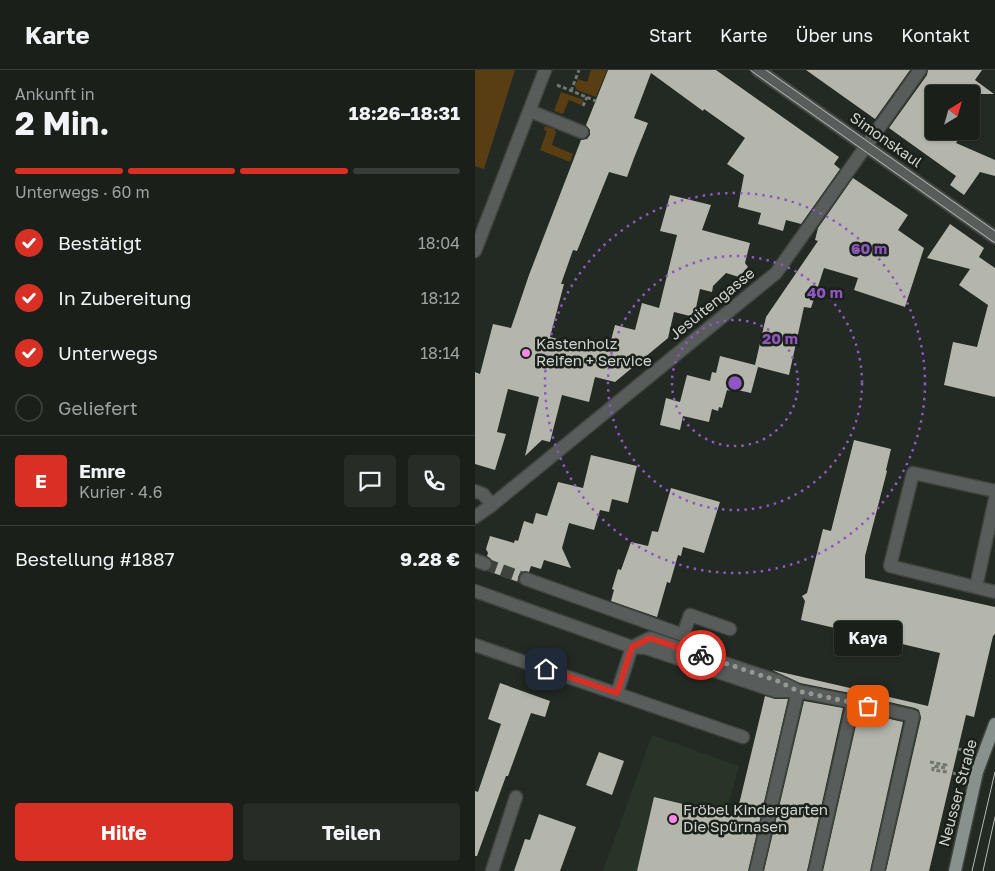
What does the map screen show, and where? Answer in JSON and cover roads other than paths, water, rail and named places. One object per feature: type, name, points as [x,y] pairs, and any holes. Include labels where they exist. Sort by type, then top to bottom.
[{"type":"main road","name":"Neusser Straße","points":[[955,871],[977,772],[995,724]]},
{"type":"street","name":"Simonskaul","points":[[758,70],[995,237]]},
{"type":"street","name":"Jesuitengasse","points":[[475,517],[775,273],[920,70]]},
{"type":"street","points":[[475,251],[544,75]]},
{"type":"street","points":[[529,111],[582,132]]},
{"type":"street","points":[[995,492],[913,473],[890,566],[995,592]]},
{"type":"street","points":[[475,491],[483,494],[492,505]]},
{"type":"street","points":[[976,587],[995,499]]},
{"type":"street","points":[[526,579],[683,635],[690,614],[730,629]]},
{"type":"street","points":[[475,591],[632,647],[646,648],[775,690],[798,691],[913,716],[879,871]]},
{"type":"street","points":[[475,645],[743,737]]},
{"type":"street","points":[[617,693],[632,647]]},
{"type":"street","points":[[755,871],[798,691]]},
{"type":"street","points":[[815,871],[853,702]]},
{"type":"street","points":[[492,871],[517,797]]},
{"type":"tunnel","points":[[485,564],[526,579]]},
{"type":"tram line","points":[[750,70],[995,243]]},
{"type":"tram line","points":[[766,70],[995,231]]},
{"type":"tram line","points":[[972,871],[995,772]]},
{"type":"tram line","points":[[983,871],[995,817]]},
{"type":"place","name":"Kastenholz Reifen + Service","points":[[526,353]]},
{"type":"place","name":"Kaya","points":[[868,706]]},
{"type":"place","name":"Fröbel Kindergarten Die Spürnasen","points":[[673,819]]}]
